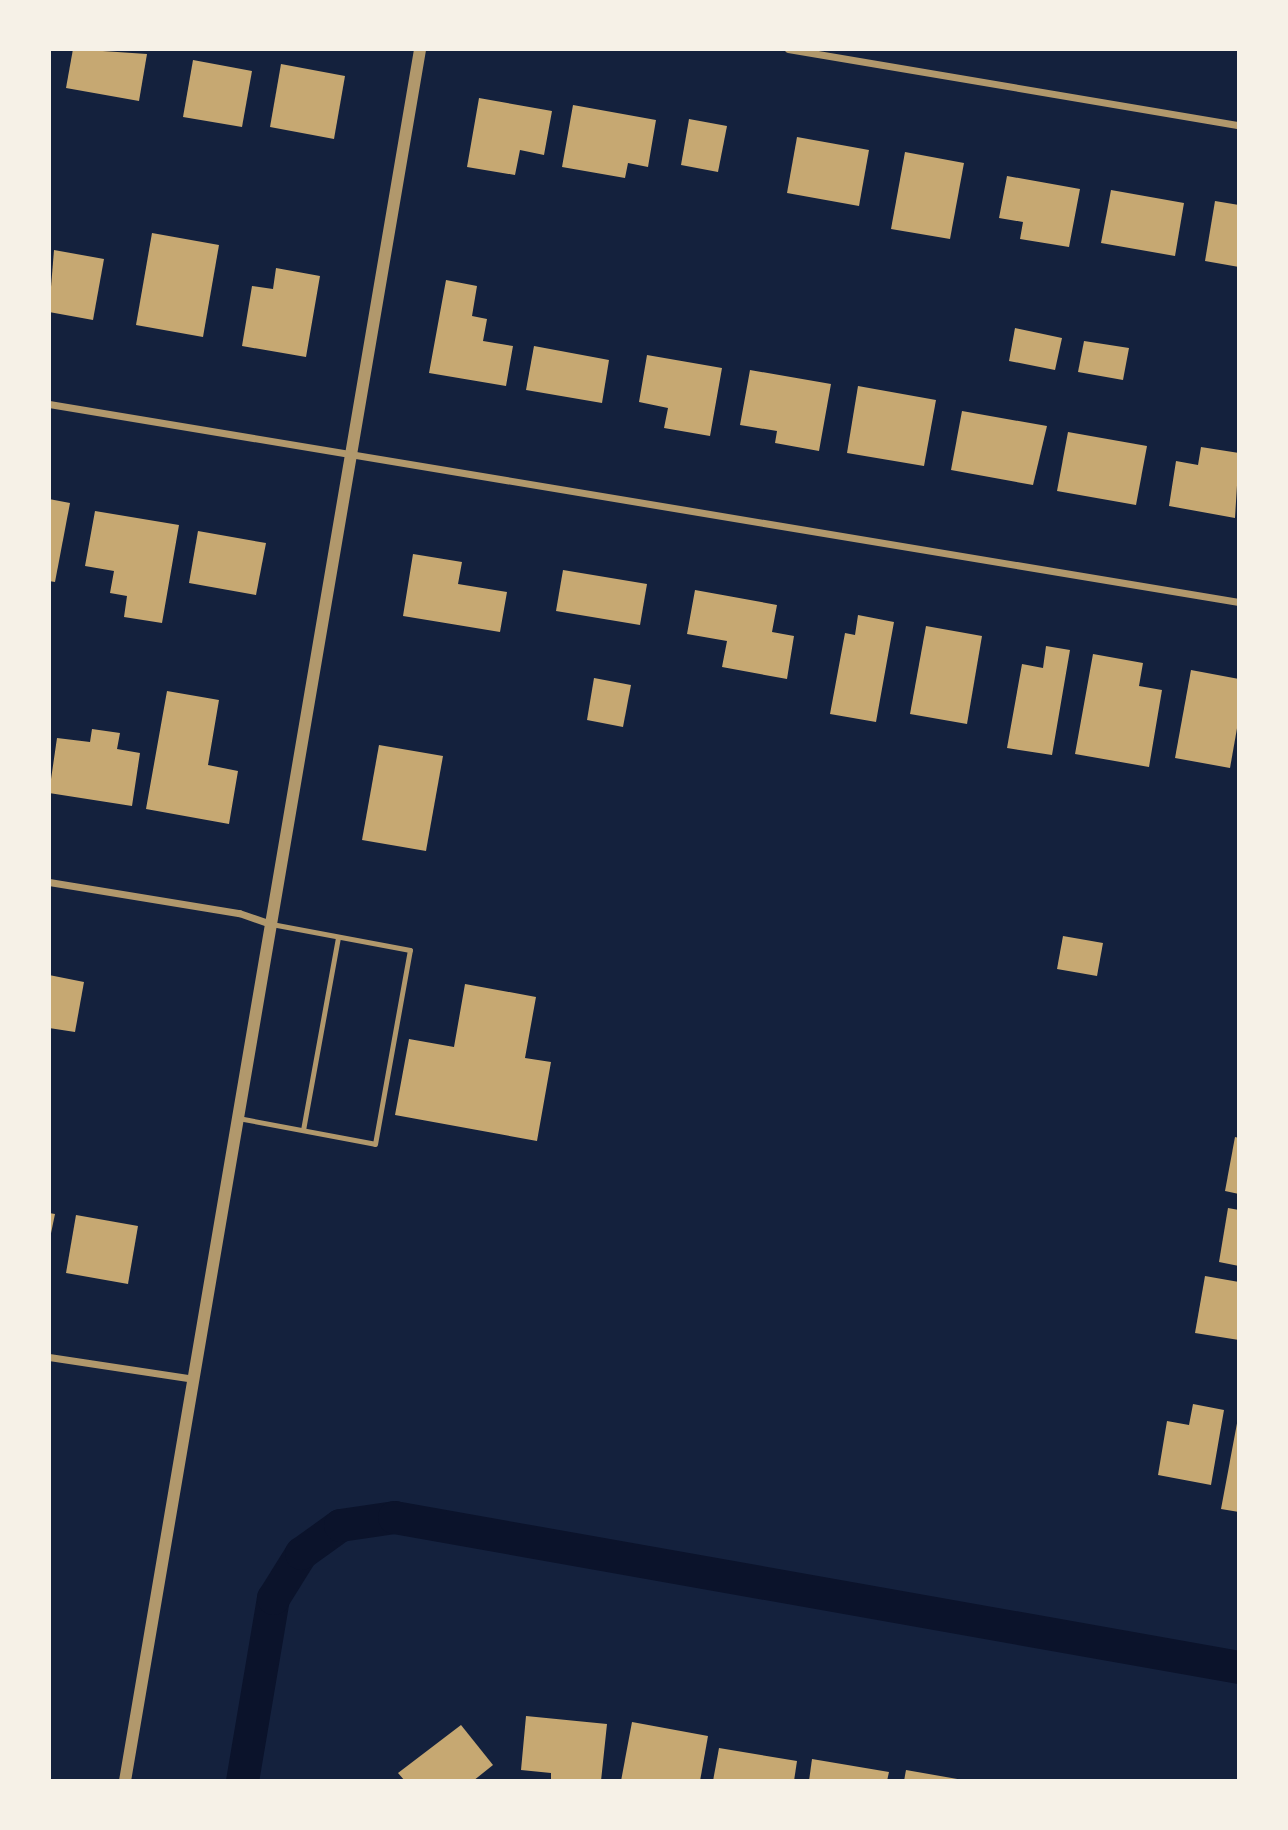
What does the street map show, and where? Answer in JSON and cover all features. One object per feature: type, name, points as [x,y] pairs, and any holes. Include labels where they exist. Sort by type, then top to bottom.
[{"type":"street","points":[[125,1781],[419,49]]},
{"type":"street","points":[[788,49],[1239,125]]},
{"type":"street","points":[[49,404],[351,452],[1239,602]]},
{"type":"street","points":[[49,882],[239,913],[271,924]]},
{"type":"street","points":[[49,1357],[194,1379]]},
{"type":"lane","points":[[238,1118],[375,1143],[410,950],[271,924]]},
{"type":"lane","points":[[303,1130],[338,938]]},
{"type":"building","points":[[73,49],[147,54],[139,101],[66,88]]},
{"type":"building","points":[[193,60],[252,71],[242,127],[183,117]]},
{"type":"building","points":[[281,64],[345,76],[334,139],[270,127]]},
{"type":"building","points":[[479,98],[552,111],[544,155],[520,150],[515,175],[467,167]]},
{"type":"building","points":[[573,105],[656,120],[648,167],[628,163],[625,178],[562,167]]},
{"type":"building","points":[[689,119],[727,126],[718,172],[681,165]]},
{"type":"building","points":[[797,137],[869,150],[859,206],[787,193]]},
{"type":"building","points":[[905,152],[964,163],[950,239],[891,229]]},
{"type":"building","points":[[1007,176],[1080,189],[1069,247],[1020,239],[1023,222],[999,218]]},
{"type":"building","points":[[1111,190],[1184,203],[1175,256],[1101,243]]},
{"type":"building","points":[[1215,201],[1239,205],[1239,267],[1205,261]]},
{"type":"building","points":[[152,233],[219,245],[203,337],[136,325]]},
{"type":"building","points":[[54,250],[104,259],[93,320],[49,312]]},
{"type":"building","points":[[276,268],[320,276],[306,357],[242,346],[252,286],[273,289]]},
{"type":"building","points":[[446,280],[477,286],[472,316],[487,319],[483,341],[513,346],[506,386],[429,373]]},
{"type":"building","points":[[1015,328],[1062,338],[1055,370],[1009,361]]},
{"type":"building","points":[[1084,341],[1129,348],[1123,380],[1078,372]]},
{"type":"building","points":[[534,346],[609,360],[602,403],[526,390]]},
{"type":"building","points":[[647,355],[722,368],[710,436],[664,428],[668,408],[639,402]]},
{"type":"building","points":[[750,370],[831,384],[819,451],[775,443],[777,431],[740,425]]},
{"type":"building","points":[[858,386],[936,400],[924,466],[847,453]]},
{"type":"building","points":[[962,411],[1047,426],[1033,485],[951,470]]},
{"type":"building","points":[[1068,432],[1147,446],[1136,505],[1057,491]]},
{"type":"building","points":[[1201,447],[1239,453],[1235,518],[1169,506],[1176,461],[1198,465]]},
{"type":"building","points":[[49,499],[70,503],[55,582],[49,581]]},
{"type":"building","points":[[95,511],[179,525],[162,623],[124,617],[127,596],[110,593],[114,571],[85,566]]},
{"type":"building","points":[[198,531],[266,543],[256,595],[189,583]]},
{"type":"building","points":[[413,554],[462,562],[458,584],[507,592],[500,632],[403,616]]},
{"type":"building","points":[[563,570],[647,584],[640,625],[556,611]]},
{"type":"building","points":[[695,590],[777,605],[772,632],[794,636],[787,679],[722,667],[727,641],[687,634]]},
{"type":"building","points":[[858,615],[894,622],[876,722],[830,714],[845,633],[855,635]]},
{"type":"building","points":[[926,626],[982,636],[967,724],[910,714]]},
{"type":"building","points":[[1046,646],[1070,650],[1052,755],[1007,748],[1022,664],[1043,668]]},
{"type":"building","points":[[1093,654],[1143,663],[1139,686],[1162,690],[1149,767],[1075,754]]},
{"type":"building","points":[[1191,670],[1239,679],[1239,717],[1230,768],[1175,758]]},
{"type":"building","points":[[594,678],[631,685],[623,727],[587,720]]},
{"type":"building","points":[[167,691],[219,700],[208,765],[238,771],[229,824],[146,809]]},
{"type":"building","points":[[92,729],[120,733],[117,749],[140,753],[132,806],[49,793],[57,738],[90,742]]},
{"type":"building","points":[[379,745],[443,756],[426,851],[362,840]]},
{"type":"building","points":[[1063,936],[1103,943],[1097,976],[1057,969]]},
{"type":"building","points":[[49,975],[84,982],[75,1032],[49,1028]]},
{"type":"building","points":[[465,984],[536,997],[525,1058],[551,1062],[537,1141],[395,1115],[409,1039],[454,1047]]},
{"type":"building","points":[[1235,1137],[1239,1138],[1239,1194],[1225,1191]]},
{"type":"building","points":[[1228,1208],[1239,1210],[1239,1266],[1219,1262]]},
{"type":"building","points":[[49,1213],[55,1214],[50,1238],[49,1237]]},
{"type":"building","points":[[76,1215],[138,1226],[128,1284],[66,1273]]},
{"type":"building","points":[[1205,1276],[1239,1282],[1239,1340],[1195,1333]]},
{"type":"building","points":[[1193,1404],[1224,1410],[1211,1485],[1158,1475],[1167,1421],[1189,1425]]},
{"type":"building","points":[[1239,1418],[1239,1512],[1221,1509]]},
{"type":"building","points":[[526,1716],[607,1724],[601,1781],[551,1781],[551,1773],[521,1770]]},
{"type":"building","points":[[632,1722],[708,1736],[700,1781],[621,1781]]},
{"type":"building","points":[[461,1725],[493,1765],[473,1781],[405,1781],[398,1773]]},
{"type":"building","points":[[719,1748],[797,1761],[794,1781],[713,1781]]},
{"type":"building","points":[[812,1759],[889,1772],[887,1781],[809,1781]]},
{"type":"building","points":[[906,1770],[963,1780],[963,1781],[904,1781]]},
{"type":"waterway","points":[[242,1781],[273,1598],[301,1553],[340,1525],[394,1517],[1239,1667]]}]
